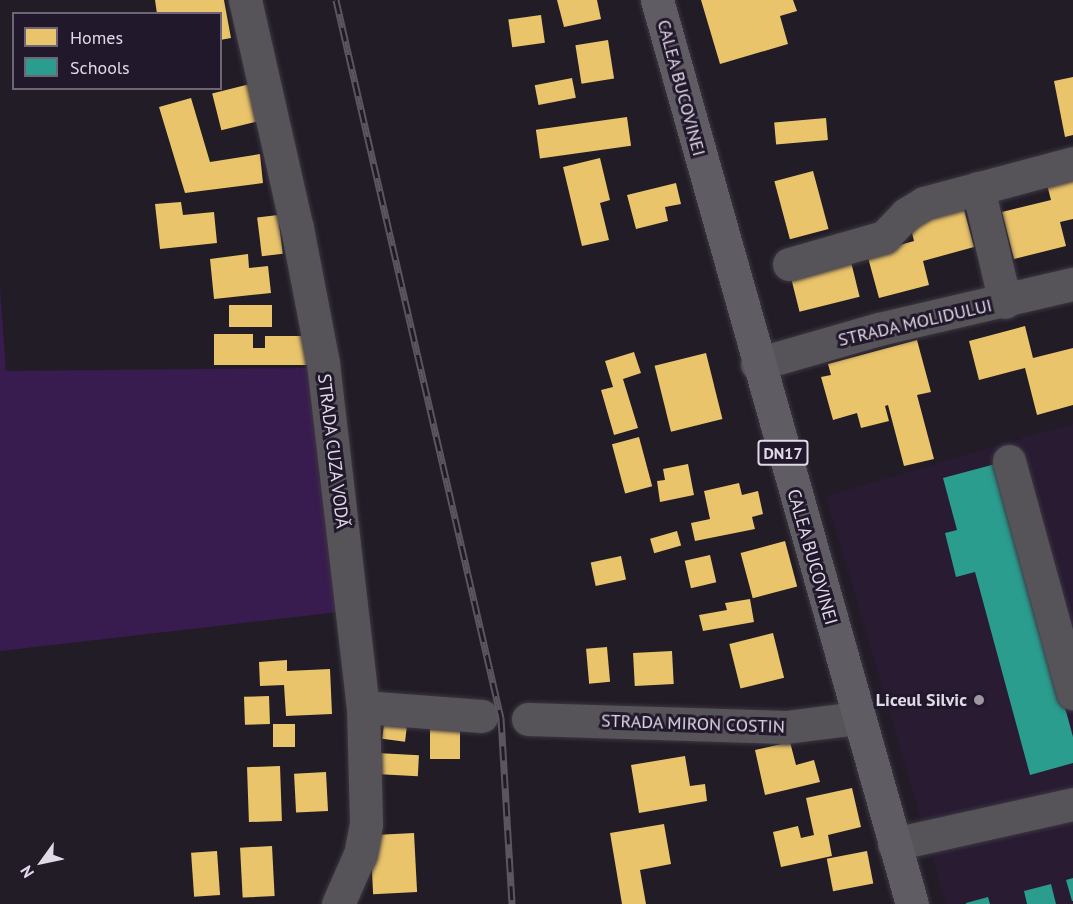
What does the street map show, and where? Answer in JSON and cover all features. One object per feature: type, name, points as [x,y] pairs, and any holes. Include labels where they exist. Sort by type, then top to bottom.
[{"type":"highway","name":"CALEA BUCOVINEI","points":[[657,0],[757,364],[912,904]]},
{"type":"street","name":"STRADA CUZA VODĂ","points":[[245,0],[297,228],[322,363],[363,707],[366,824],[360,854],[338,904]]},
{"type":"street","points":[[789,264],[884,237],[906,214],[924,203],[1073,163]]},
{"type":"street","points":[[978,188],[1005,302]]},
{"type":"street","name":"STRADA MOLIDULUI","points":[[757,364],[879,329],[1005,302],[1073,284]]},
{"type":"street","points":[[1009,461],[1073,693]]},
{"type":"street","points":[[363,707],[482,716]]},
{"type":"street","name":"STRADA MIRON COSTIN","points":[[528,719],[786,727],[857,718]]},
{"type":"street","points":[[894,844],[1073,804]]},
{"type":"shaded area","points":[[0,289],[6,371],[315,368],[338,612],[0,651]]},
{"type":"shaded area","name":"Liceul Silvic","points":[[1073,423],[1073,904],[946,904],[826,496]]},
{"type":"building: Homes","points":[[155,0],[224,0],[231,38],[222,40],[222,12],[157,12]]},
{"type":"building: Homes","points":[[557,0],[597,0],[601,19],[564,27]]},
{"type":"building: Homes","points":[[701,0],[793,0],[797,11],[780,16],[788,44],[720,64]]},
{"type":"building: Homes","points":[[541,15],[545,43],[512,47],[508,20]]},
{"type":"building: Homes","points":[[608,40],[614,79],[582,84],[575,45]]},
{"type":"building: Homes","points":[[1073,77],[1073,135],[1065,137],[1054,81]]},
{"type":"building: Homes","points":[[572,78],[576,98],[539,105],[535,85]]},
{"type":"building: Homes","points":[[250,84],[259,121],[221,130],[212,93]]},
{"type":"building: Homes","points":[[191,98],[210,162],[260,154],[263,183],[185,193],[159,107]]},
{"type":"building: Homes","points":[[627,117],[631,146],[540,159],[536,130]]},
{"type":"building: Homes","points":[[826,118],[828,140],[776,144],[774,123]]},
{"type":"building: Homes","points":[[600,158],[610,200],[600,203],[609,240],[582,246],[563,167]]},
{"type":"building: Homes","points":[[813,171],[829,229],[790,239],[774,181]]},
{"type":"building: Homes","points":[[1073,174],[1073,219],[1060,222],[1066,246],[1014,259],[1002,212],[1051,200],[1046,181]]},
{"type":"building: Homes","points":[[676,183],[681,204],[665,207],[668,221],[636,229],[627,195]]},
{"type":"building: Homes","points":[[181,202],[183,215],[214,212],[217,243],[160,249],[155,204]]},
{"type":"building: Homes","points":[[962,202],[974,247],[923,261],[929,285],[879,298],[867,254],[914,241],[908,217]]},
{"type":"building: Homes","points":[[278,215],[283,254],[262,256],[257,218]]},
{"type":"building: Homes","points":[[248,254],[249,268],[268,266],[271,293],[214,299],[210,259]]},
{"type":"building: Homes","points":[[849,254],[860,297],[799,312],[789,269]]},
{"type":"building: Homes","points":[[229,305],[272,305],[272,327],[229,327]]},
{"type":"building: Homes","points":[[1025,326],[1033,358],[1073,348],[1073,405],[1037,415],[1025,368],[979,380],[969,341]]},
{"type":"building: Homes","points":[[214,334],[253,334],[253,348],[265,348],[265,336],[307,336],[307,365],[214,365]]},
{"type":"building: Homes","points":[[917,340],[931,392],[917,395],[934,459],[904,466],[888,405],[885,406],[889,421],[861,428],[857,413],[833,420],[821,377],[831,375],[828,364]]},
{"type":"building: Homes","points":[[634,352],[641,373],[623,379],[638,428],[614,435],[601,390],[613,387],[605,361]]},
{"type":"building: Homes","points":[[706,353],[722,419],[671,432],[655,366]]},
{"type":"building: Homes","points":[[639,437],[652,486],[625,494],[612,444]]},
{"type":"building: Homes","points":[[688,464],[694,495],[660,502],[657,481],[665,480],[663,469]]},
{"type":"building: Homes","points":[[739,483],[742,495],[758,491],[763,514],[752,517],[755,529],[695,541],[691,523],[710,519],[704,491]]},
{"type":"building: Homes","points":[[677,531],[681,545],[654,553],[650,539]]},
{"type":"building: Homes","points":[[785,541],[797,586],[753,598],[741,553]]},
{"type":"building: Homes","points":[[710,555],[716,582],[691,588],[685,561]]},
{"type":"building: Homes","points":[[621,556],[626,579],[596,586],[591,562]]},
{"type":"building: Homes","points":[[750,599],[754,622],[703,631],[699,615],[727,610],[725,603]]},
{"type":"building: Homes","points":[[773,633],[784,678],[740,689],[729,644]]},
{"type":"building: Homes","points":[[607,647],[610,682],[589,684],[586,649]]},
{"type":"building: Homes","points":[[672,651],[674,684],[635,686],[633,653]]},
{"type":"building: Homes","points":[[287,660],[287,671],[330,669],[332,714],[286,716],[284,685],[260,686],[259,662]]},
{"type":"building: Homes","points":[[269,696],[270,724],[245,725],[244,697]]},
{"type":"building: Homes","points":[[385,716],[408,719],[405,742],[382,739]]},
{"type":"building: Homes","points":[[430,723],[460,723],[460,759],[430,759]]},
{"type":"building: Homes","points":[[273,724],[295,724],[295,747],[273,747]]},
{"type":"building: Homes","points":[[790,742],[796,765],[814,760],[820,782],[765,795],[755,750]]},
{"type":"building: Homes","points":[[377,753],[419,755],[418,776],[376,774]]},
{"type":"building: Homes","points":[[685,756],[690,786],[705,784],[707,801],[639,813],[631,765]]},
{"type":"building: Homes","points":[[280,766],[282,821],[249,822],[247,767]]},
{"type":"building: Homes","points":[[326,772],[328,811],[296,813],[294,774]]},
{"type":"building: Homes","points":[[852,788],[861,827],[828,835],[832,856],[781,867],[773,832],[798,826],[801,838],[814,835],[806,798]]},
{"type":"building: Homes","points":[[664,824],[671,864],[640,870],[646,904],[622,904],[610,833]]},
{"type":"building: Homes","points":[[414,833],[417,892],[373,894],[370,835]]},
{"type":"building: Homes","points":[[272,846],[275,896],[243,898],[240,848]]},
{"type":"building: Homes","points":[[217,851],[220,895],[194,897],[191,853]]},
{"type":"building: Homes","points":[[867,851],[873,883],[833,891],[827,859]]},
{"type":"building: Schools","name":"Liceul Silvic","points":[[999,463],[1073,737],[1073,763],[1030,775],[975,572],[956,577],[945,533],[957,530],[943,478]]},
{"type":"building: Schools","points":[[1073,878],[1073,901],[1072,901],[1066,880]]},
{"type":"building: Schools","points":[[1051,884],[1056,904],[1027,904],[1024,891]]},
{"type":"building: Schools","points":[[988,897],[990,904],[966,904],[966,903]]},
{"type":"railway","points":[[336,0],[501,718],[512,904]]},
{"type":"place","name":"Liceul Silvic","points":[[979,700]]}]
